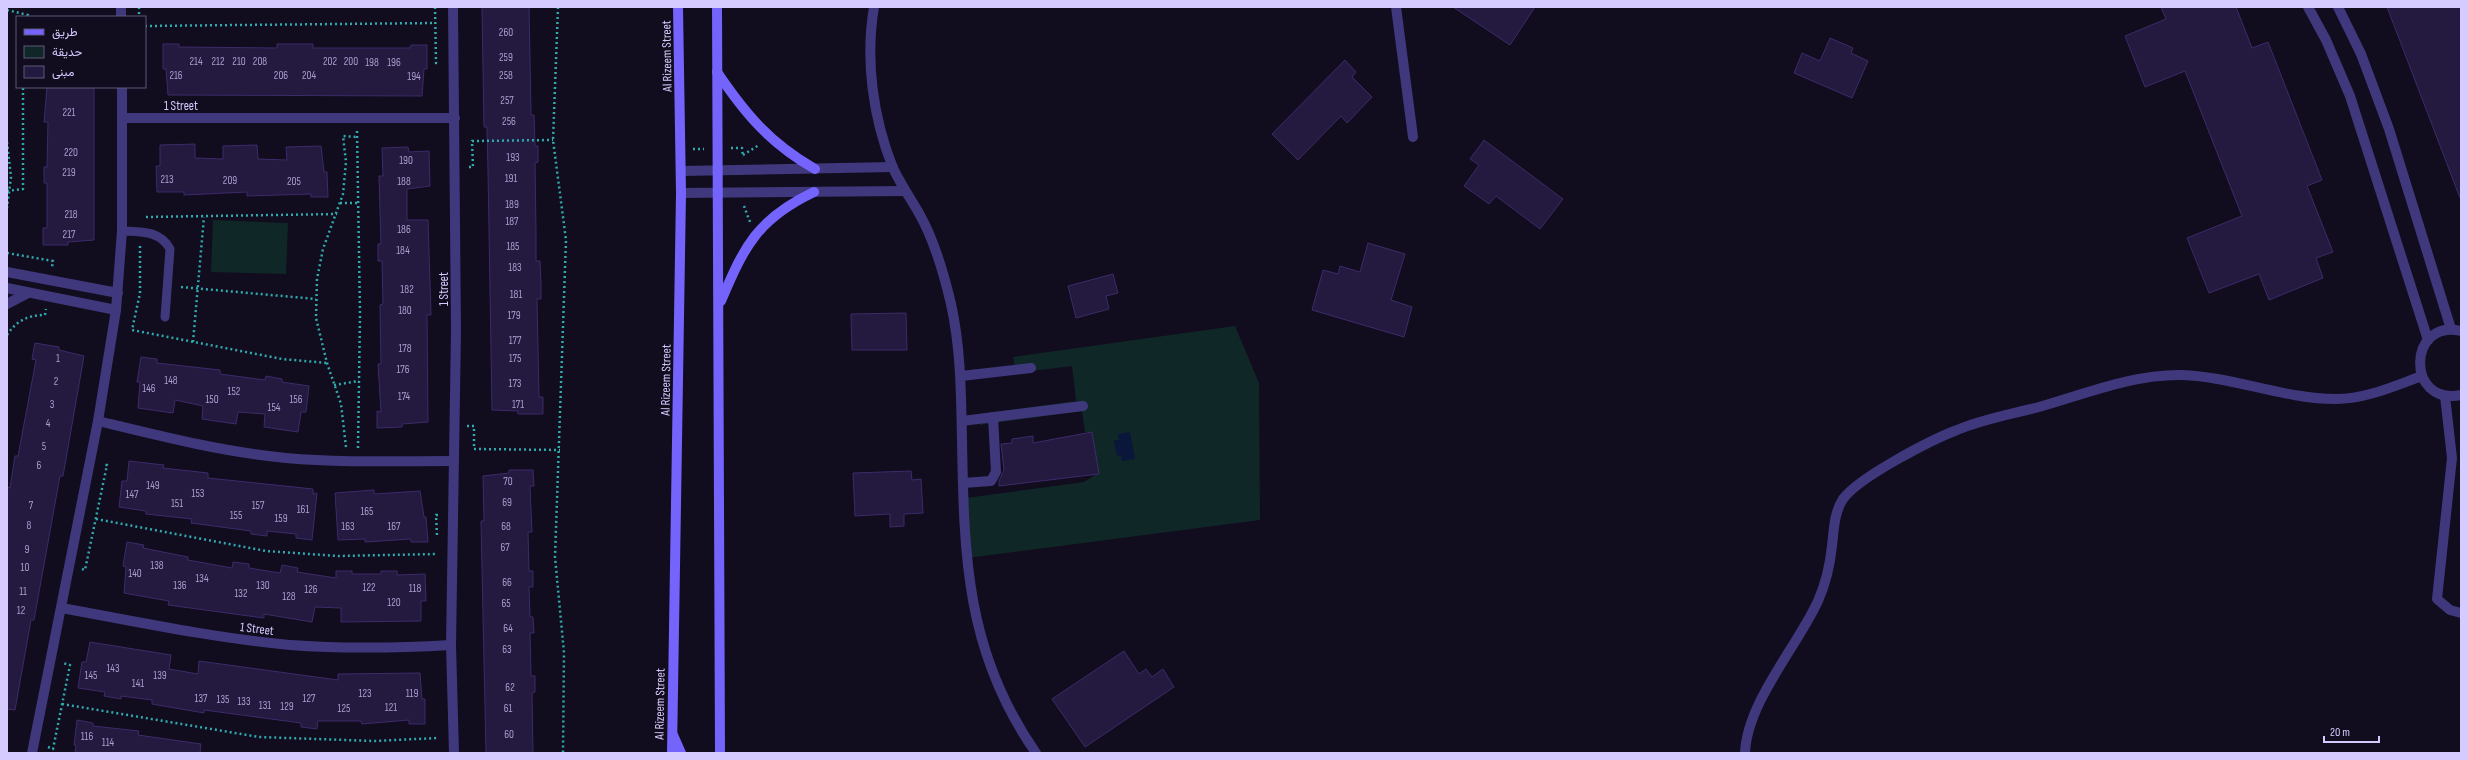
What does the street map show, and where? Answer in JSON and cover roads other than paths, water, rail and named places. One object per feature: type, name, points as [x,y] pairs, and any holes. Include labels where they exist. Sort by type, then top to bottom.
[{"type":"street","name":"1 Street","points":[[453,7],[455,168],[451,645],[454,753]]},
{"type":"street","name":"Al Rizeem Street","points":[[672,753],[681,194],[678,7]]},
{"type":"street","points":[[717,7],[720,753]]},
{"type":"street","points":[[874,7],[870,43],[873,88],[880,126],[893,167],[904,191],[921,216],[943,272],[957,338],[961,376],[963,483],[969,582],[981,641],[1001,694],[1036,753]]},
{"type":"street","points":[[1396,7],[1413,137]]},
{"type":"street","points":[[2308,7],[2326,40],[2350,96],[2428,340]]},
{"type":"street","points":[[2338,7],[2361,54],[2389,129],[2456,330],[2439,332],[2428,340],[2420,353],[2419,369],[2431,389],[2446,396],[2461,395]]},
{"type":"street","points":[[717,72],[747,114],[767,136],[794,157],[815,169]]},
{"type":"street","points":[[33,749],[98,421],[116,310],[122,231],[122,88]]},
{"type":"street","name":"1 Street","points":[[123,118],[455,118]]},
{"type":"street","points":[[681,171],[893,167]]},
{"type":"street","points":[[681,194],[904,191]]},
{"type":"street","points":[[719,305],[734,267],[756,233],[785,208],[814,192]]},
{"type":"street","points":[[7,272],[118,293]]},
{"type":"street","points":[[7,288],[116,310]]},
{"type":"street","points":[[7,304],[28,292]]},
{"type":"street","points":[[961,376],[1031,368]]},
{"type":"street","points":[[1745,753],[1748,735],[1764,696],[1822,591],[1830,560],[1835,519],[1840,504],[1856,485],[1906,456],[1958,429],[2148,377],[2202,377],[2306,396],[2336,399],[2367,395],[2422,376]]},
{"type":"street","points":[[2446,396],[2452,458],[2437,599],[2450,610],[2461,613]]},
{"type":"street","points":[[962,421],[1084,406]]},
{"type":"street","points":[[963,483],[991,481],[994,479],[996,472],[993,417]]},
{"type":"street","points":[[98,421],[223,448],[285,458],[353,461],[453,461]]},
{"type":"street","name":"1 Street","points":[[62,608],[238,639],[291,645],[344,648],[451,645]]},
{"type":"street","points":[[672,731],[681,753]]},
{"type":"lane","points":[[122,231],[158,235],[166,241],[170,249],[165,317]]},
{"type":"water","points":[[1130,432],[1135,459],[1122,461],[1121,455],[1117,456],[1114,440],[1119,440],[1118,434]]}]
